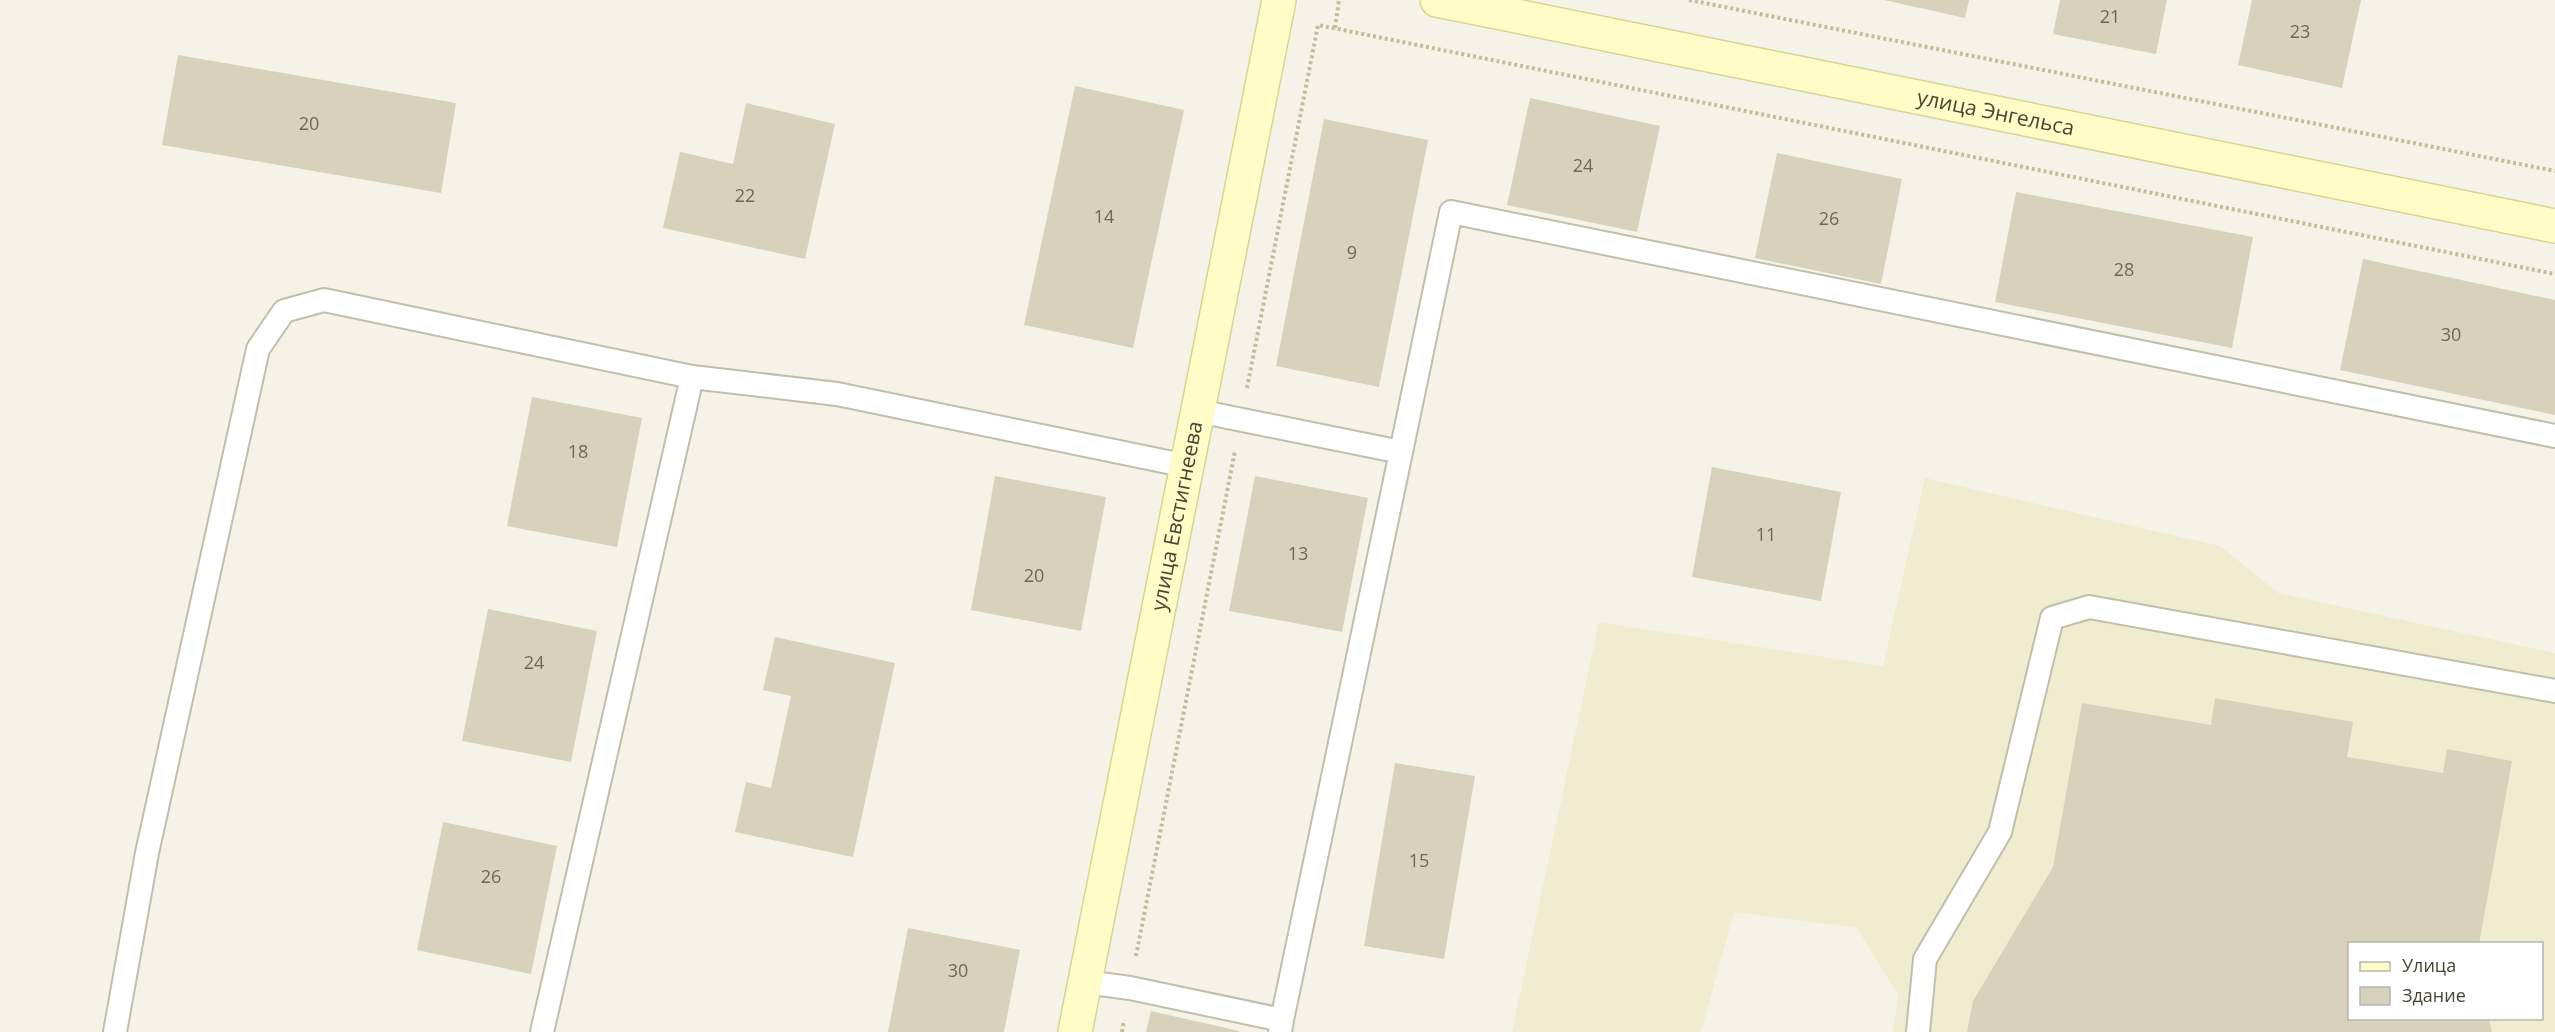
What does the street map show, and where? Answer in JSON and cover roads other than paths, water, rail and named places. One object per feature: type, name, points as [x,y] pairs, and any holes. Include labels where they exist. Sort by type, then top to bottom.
[{"type":"main road","name":"улица Евстигнеева","points":[[1075,1032],[1279,0]]},
{"type":"main road","name":"улица Энгельса","points":[[1437,0],[2555,226]]},
{"type":"lane","points":[[1085,982],[1130,988],[1281,1026],[1451,212],[2555,436]]},
{"type":"lane","points":[[115,1032],[147,853],[258,349],[284,311],[324,300],[692,377],[837,394],[1187,466]]},
{"type":"lane","points":[[542,1032],[692,377]]},
{"type":"lane","points":[[1198,411],[1401,452]]},
{"type":"lane","points":[[1918,1032],[1925,958],[2000,832],[2052,618],[2089,607],[2555,691]]}]
